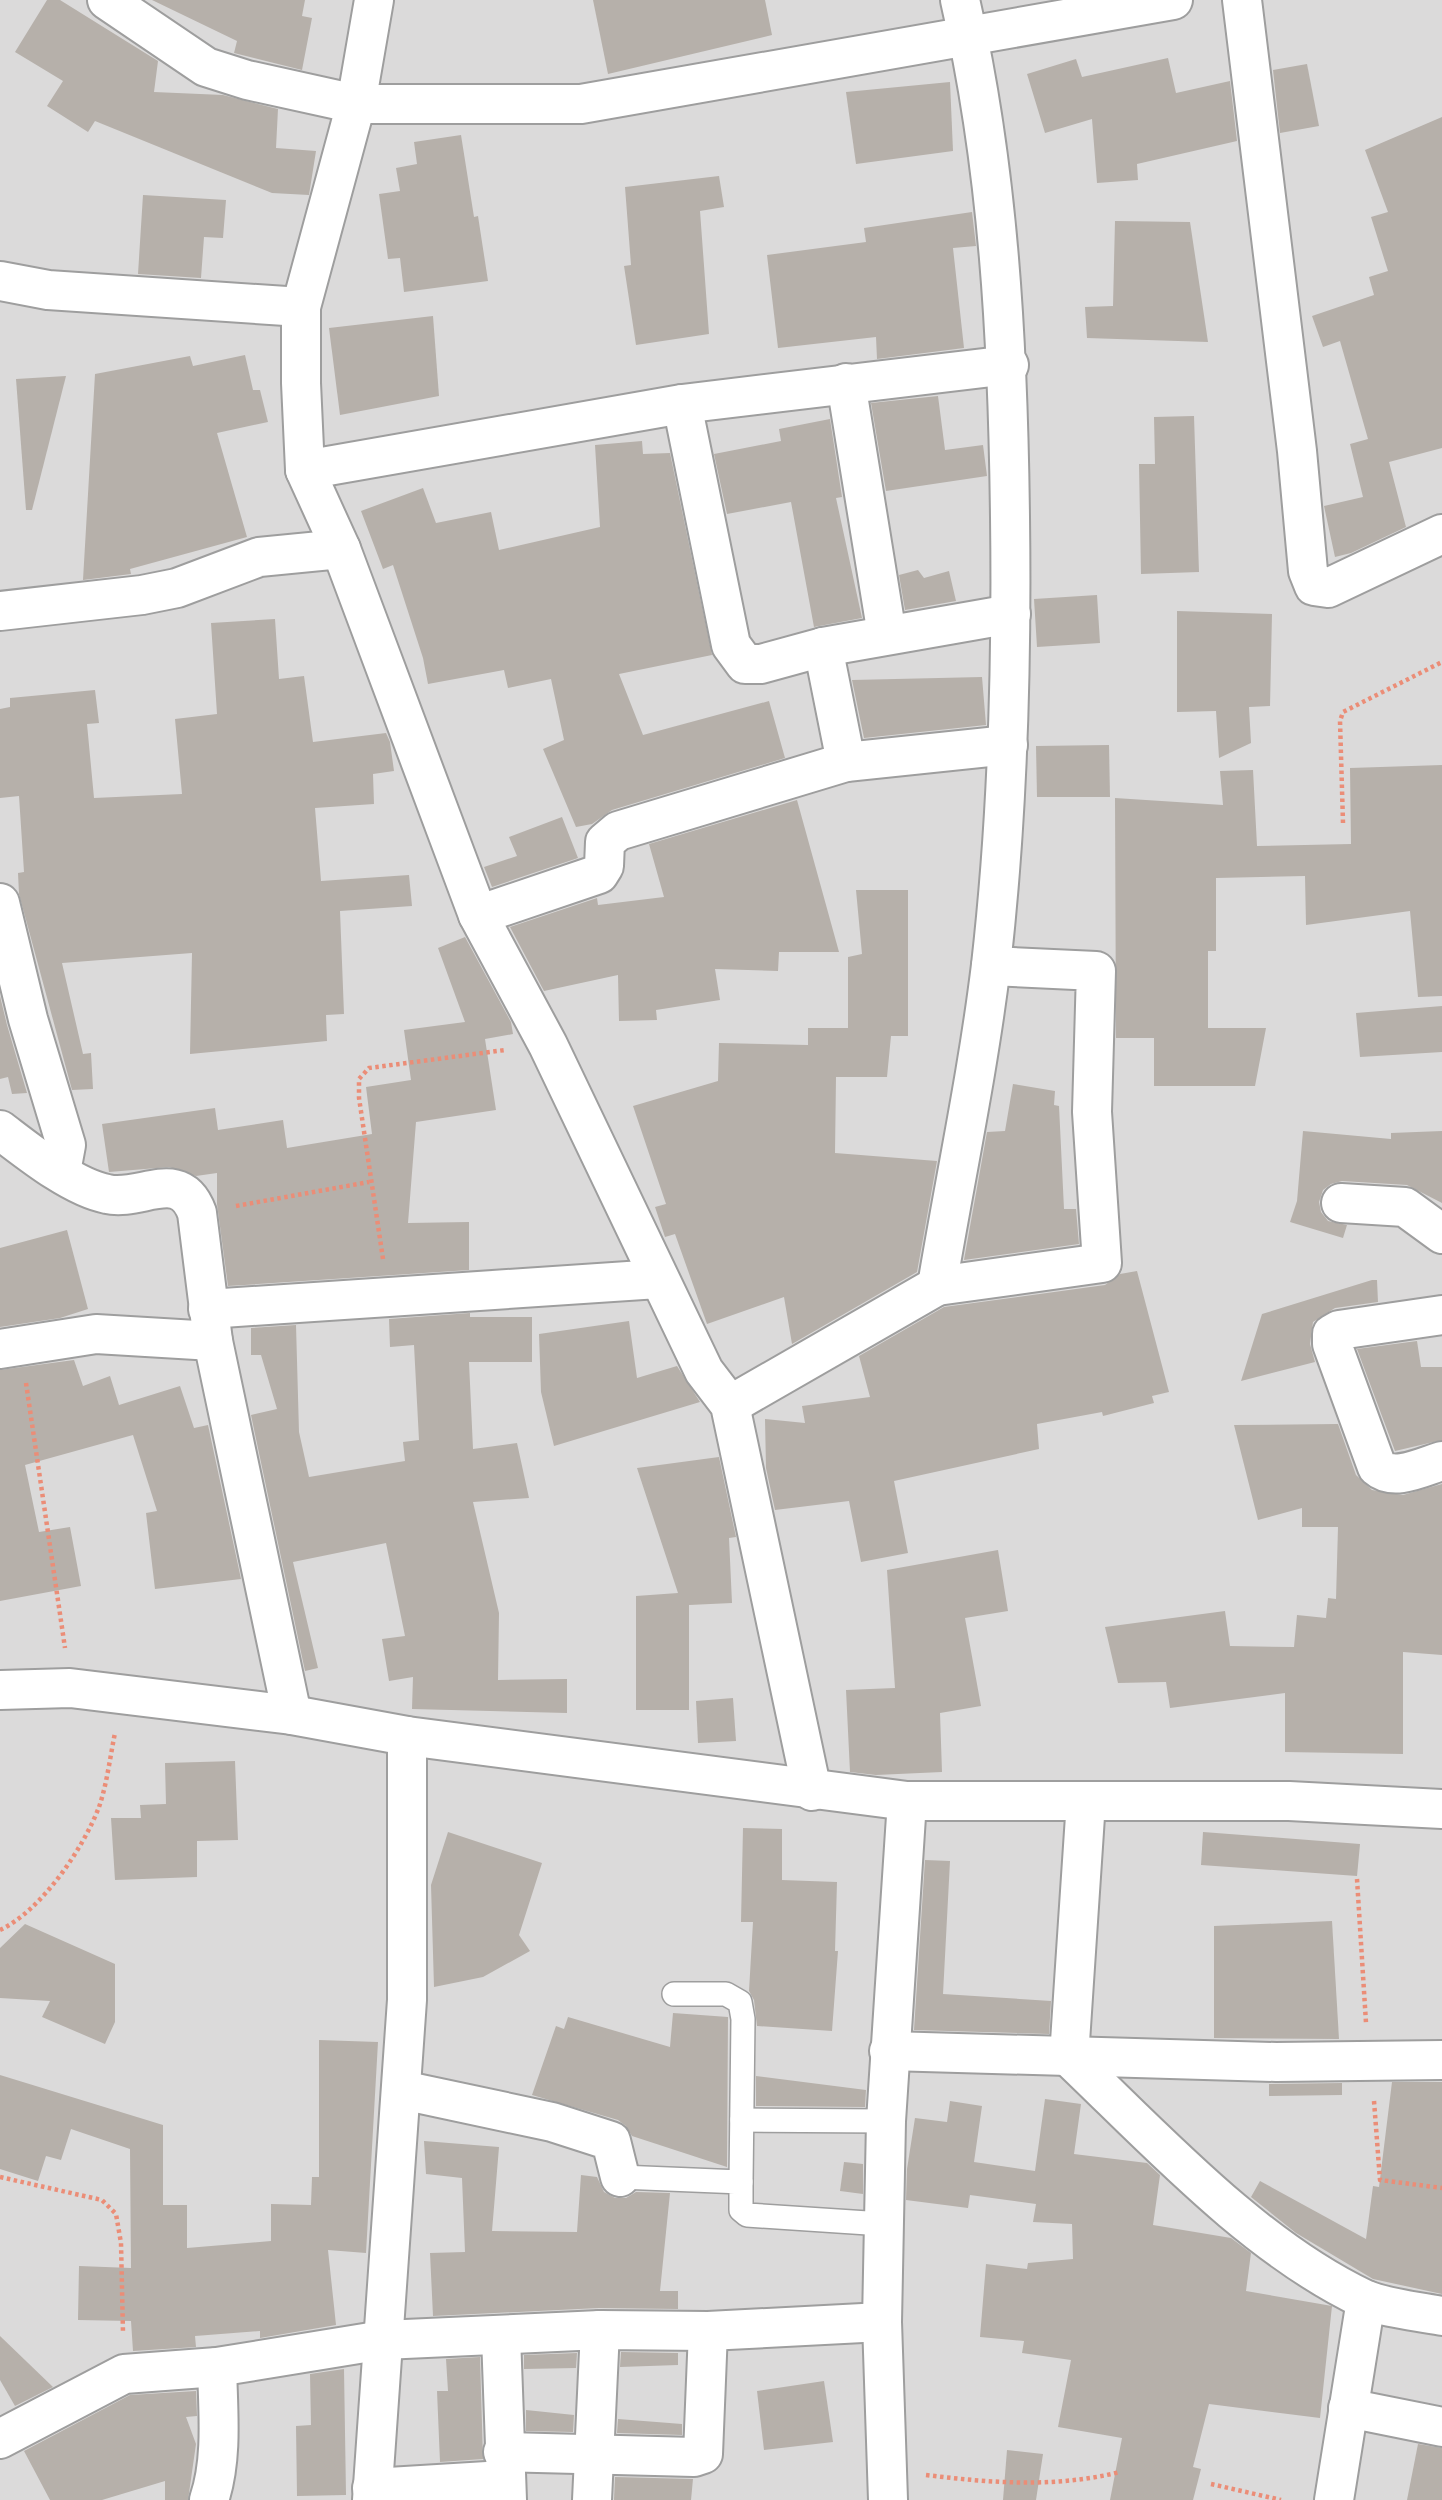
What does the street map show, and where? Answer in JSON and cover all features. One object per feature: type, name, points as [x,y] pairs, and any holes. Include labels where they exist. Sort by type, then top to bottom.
[{"type":"street","points":[[107,0],[206,67],[247,80],[356,104],[582,104],[1173,0]]},
{"type":"street","points":[[374,0],[356,104],[301,307],[305,470],[341,549],[478,915],[548,1045],[704,1371],[730,1405],[813,1791]]},
{"type":"street","points":[[937,1286],[991,966],[1008,745],[1011,614],[1009,365],[985,130],[960,0]]},
{"type":"street","points":[[1242,0],[1297,451],[1308,572],[1314,586],[1328,588],[1442,534]]},
{"type":"street","points":[[0,281],[48,290],[301,307]]},
{"type":"street","points":[[305,470],[682,404],[1009,365]]},
{"type":"street","points":[[846,383],[887,635]]},
{"type":"street","points":[[682,404],[731,645],[745,664],[761,664],[823,647],[1011,614]]},
{"type":"street","points":[[0,611],[177,588],[259,556],[341,549]]},
{"type":"street","points":[[823,647],[846,762]]},
{"type":"street","points":[[478,915],[598,874],[604,866],[605,842],[618,831],[846,762],[1008,745]]},
{"type":"street","points":[[0,903],[28,1019],[66,1145],[61,1172]]},
{"type":"street","points":[[730,1405],[937,1286],[1102,1263],[1092,1112],[1096,971],[991,966]]},
{"type":"street","points":[[0,1130],[83,1186],[109,1195],[169,1188],[184,1191],[191,1198],[197,1213],[210,1325],[292,1714]]},
{"type":"street","points":[[1341,1203],[1405,1207],[1442,1234]]},
{"type":"street","points":[[11,1348],[96,1334],[210,1325],[388,1298],[658,1279]]},
{"type":"street","points":[[1442,1315],[1339,1330],[1332,1334],[1332,1344],[1377,1467],[1385,1474],[1396,1474],[1442,1461]]},
{"type":"street","points":[[0,1690],[70,1688],[292,1714],[407,1736],[813,1791],[907,1801],[1289,1801],[1442,1809]]},
{"type":"street","points":[[407,1736],[407,2000],[372,2494],[505,2477],[595,2453],[694,2457],[703,2454],[708,2331]]},
{"type":"street","points":[[888,2485],[882,2322],[883,2224],[889,2050],[907,1801]]},
{"type":"street","points":[[1069,2057],[1086,1801]]},
{"type":"street","points":[[889,2050],[1276,2062],[1442,2060]]},
{"type":"street","points":[[1069,2057],[1226,2205],[1291,2254],[1366,2300],[1442,2316]]},
{"type":"street","points":[[402,2090],[552,2122],[611,2141],[620,2178]]},
{"type":"street","points":[[1337,2500],[1348,2408],[1366,2300]]},
{"type":"street","points":[[0,2439],[124,2374],[217,2367],[383,2340],[600,2329],[708,2331],[882,2322]]},
{"type":"street","points":[[592,2500],[600,2329]]},
{"type":"street","points":[[501,2336],[505,2477]]},
{"type":"street","points":[[209,2500],[214,2486],[218,2432],[217,2367]]},
{"type":"street","points":[[1348,2408],[1442,2427]]},
{"type":"lane","points":[[674,1994],[726,1994],[740,2002],[743,2019],[741,2210],[747,2216],[883,2224]]},
{"type":"lane","points":[[742,2120],[886,2121]]},
{"type":"lane","points":[[620,2178],[741,2182]]},
{"type":"path","points":[[1343,823],[1340,721],[1343,712],[1442,662]]},
{"type":"path","points":[[388,1298],[369,1182],[359,1079],[369,1068],[548,1045]]},
{"type":"path","points":[[197,1213],[369,1182]]},
{"type":"path","points":[[11,1348],[70,1688]]},
{"type":"path","points":[[0,1930],[17,1922],[61,1877],[99,1807],[123,1694]]},
{"type":"path","points":[[0,2177],[102,2200],[116,2214],[121,2243],[124,2374]]},
{"type":"path","points":[[888,2485],[976,2481],[1047,2484],[1086,2480],[1120,2472]]},
{"type":"path","points":[[1211,2484],[1280,2500]]},
{"type":"shaded area","points":[[0,0],[1442,0],[1442,2500],[0,2500]]},
{"type":"building","points":[[47,0],[60,0],[158,61],[154,92],[223,95],[278,109],[276,148],[316,151],[309,195],[272,193],[95,121],[88,132],[47,106],[63,81],[15,52]]},
{"type":"building","points":[[152,0],[305,0],[302,16],[312,18],[302,70],[234,53],[237,41]]},
{"type":"building","points":[[593,0],[765,0],[772,35],[608,74]]},
{"type":"building","points":[[1168,58],[1176,93],[1230,81],[1237,141],[1137,164],[1138,180],[1097,183],[1092,119],[1045,133],[1027,74],[1076,59],[1082,77]]},
{"type":"building","points":[[1307,64],[1319,126],[1280,133],[1273,70]]},
{"type":"building","points":[[950,82],[953,151],[856,164],[846,92]]},
{"type":"building","points":[[1442,117],[1442,448],[1389,462],[1406,527],[1351,553],[1335,557],[1324,506],[1363,497],[1350,444],[1368,439],[1340,341],[1323,347],[1312,316],[1374,295],[1369,277],[1388,271],[1371,217],[1388,212],[1365,150]]},
{"type":"building","points":[[461,135],[474,217],[478,216],[488,281],[404,292],[400,258],[388,259],[379,194],[400,191],[396,168],[417,164],[414,142]]},
{"type":"building","points":[[719,176],[724,207],[700,211],[709,334],[636,345],[624,266],[631,265],[625,187]]},
{"type":"building","points":[[143,195],[226,200],[223,238],[204,237],[201,278],[138,274]]},
{"type":"building","points":[[972,212],[976,246],[953,248],[964,348],[877,359],[876,337],[778,348],[767,255],[866,242],[864,228]]},
{"type":"building","points":[[1115,221],[1190,222],[1208,342],[1087,338],[1085,307],[1113,306]]},
{"type":"building","points":[[433,316],[439,396],[340,415],[329,328]]},
{"type":"building","points":[[245,355],[253,390],[260,390],[268,422],[217,433],[247,537],[130,569],[131,574],[83,580],[95,374],[190,356],[193,366]]},
{"type":"building","points":[[66,376],[32,510],[26,510],[16,379]]},
{"type":"building","points":[[938,396],[945,450],[983,445],[987,476],[886,491],[871,403]]},
{"type":"building","points":[[1194,416],[1199,572],[1141,574],[1139,464],[1155,464],[1154,417]]},
{"type":"building","points":[[830,419],[842,497],[836,498],[862,618],[814,627],[791,502],[727,514],[714,454],[781,441],[779,429]]},
{"type":"building","points":[[642,441],[643,454],[670,453],[712,655],[619,674],[643,735],[769,701],[785,758],[612,810],[592,824],[576,827],[543,749],[564,740],[551,679],[508,688],[504,670],[428,684],[423,658],[393,565],[383,569],[361,511],[423,488],[436,523],[491,512],[499,550],[600,527],[595,445]]},
{"type":"building","points":[[918,570],[924,578],[949,571],[956,601],[905,610],[899,575]]},
{"type":"building","points":[[1097,595],[1100,643],[1037,647],[1034,599]]},
{"type":"building","points":[[1177,611],[1272,614],[1270,706],[1249,707],[1251,743],[1219,758],[1216,711],[1177,712]]},
{"type":"building","points":[[275,619],[279,679],[304,676],[313,742],[386,733],[390,742],[394,771],[373,774],[374,804],[315,808],[321,881],[409,875],[412,906],[340,911],[344,1014],[326,1015],[327,1041],[190,1054],[192,953],[62,963],[83,1054],[91,1053],[93,1089],[72,1090],[19,894],[18,873],[24,872],[19,796],[0,798],[0,709],[10,707],[10,698],[95,690],[99,723],[87,724],[94,798],[182,794],[175,719],[217,714],[211,623]]},
{"type":"building","points":[[982,677],[986,725],[864,738],[852,680]]},
{"type":"building","points":[[1109,745],[1110,797],[1037,797],[1036,746]]},
{"type":"building","points":[[1442,765],[1442,996],[1418,997],[1410,911],[1306,925],[1305,876],[1216,878],[1216,951],[1208,951],[1208,1028],[1266,1028],[1255,1086],[1154,1086],[1154,1038],[1116,1038],[1115,798],[1223,805],[1220,771],[1253,770],[1257,846],[1351,844],[1350,768]]},
{"type":"building","points":[[797,800],[839,952],[779,952],[778,971],[715,969],[720,1000],[656,1010],[657,1020],[619,1021],[618,975],[544,991],[510,927],[597,898],[598,905],[664,897],[649,844]]},
{"type":"building","points":[[562,817],[578,858],[492,887],[484,867],[517,856],[509,837]]},
{"type":"building","points":[[856,890],[908,890],[908,1036],[891,1036],[887,1077],[836,1077],[835,1153],[937,1161],[917,1272],[792,1344],[784,1297],[707,1324],[675,1234],[665,1237],[655,1207],[666,1204],[633,1106],[718,1081],[719,1043],[808,1045],[808,1028],[848,1028],[848,957],[862,954]]},
{"type":"building","points":[[465,937],[511,1022],[513,1034],[485,1039],[496,1110],[416,1122],[408,1223],[469,1222],[469,1270],[228,1286],[217,1204],[217,1173],[196,1176],[169,1167],[109,1172],[102,1124],[215,1108],[218,1130],[283,1120],[287,1148],[372,1134],[366,1087],[411,1080],[404,1030],[465,1022],[438,948]]},
{"type":"building","points":[[0,996],[27,1093],[12,1094],[8,1077],[0,1079]]},
{"type":"building","points":[[1442,1006],[1442,1052],[1360,1057],[1356,1013]]},
{"type":"building","points":[[1013,1084],[1055,1091],[1054,1105],[1059,1106],[1064,1209],[1076,1209],[1079,1244],[964,1260],[987,1132],[1005,1131]]},
{"type":"building","points":[[1303,1131],[1391,1139],[1391,1133],[1442,1131],[1442,1203],[1407,1185],[1342,1181],[1323,1190],[1319,1202],[1321,1212],[1328,1221],[1347,1225],[1343,1238],[1290,1222],[1297,1201]]},
{"type":"building","points":[[67,1230],[88,1309],[60,1318],[0,1327],[0,1248]]},
{"type":"building","points":[[1137,1271],[1169,1392],[1152,1396],[1154,1403],[1103,1416],[1102,1412],[1037,1424],[1039,1449],[894,1481],[908,1553],[861,1562],[849,1501],[775,1510],[766,1468],[765,1419],[805,1423],[802,1406],[870,1397],[859,1356],[944,1307],[1105,1285],[1120,1274]]},
{"type":"building","points":[[1377,1280],[1378,1302],[1335,1308],[1313,1322],[1310,1344],[1315,1362],[1241,1381],[1262,1314]]},
{"type":"building","points":[[470,1313],[470,1317],[532,1317],[532,1362],[469,1362],[473,1449],[517,1443],[529,1498],[473,1502],[499,1613],[498,1680],[567,1679],[567,1713],[412,1709],[413,1677],[389,1681],[382,1639],[405,1636],[386,1543],[293,1562],[318,1668],[305,1671],[251,1415],[277,1409],[261,1355],[251,1355],[251,1328],[296,1325],[299,1432],[309,1477],[405,1461],[403,1442],[419,1440],[414,1345],[390,1347],[389,1319]]},
{"type":"building","points":[[629,1321],[637,1378],[677,1366],[700,1402],[554,1446],[541,1392],[539,1334]]},
{"type":"building","points":[[1417,1341],[1421,1367],[1442,1367],[1442,1440],[1395,1451],[1357,1349]]},
{"type":"building","points":[[74,1360],[83,1386],[110,1376],[119,1405],[180,1386],[194,1428],[208,1425],[241,1579],[155,1589],[146,1513],[157,1511],[133,1435],[25,1465],[39,1532],[70,1527],[81,1586],[0,1601],[0,1370]]},
{"type":"building","points":[[1338,1424],[1356,1475],[1372,1490],[1403,1495],[1442,1484],[1442,1655],[1403,1652],[1403,1754],[1285,1752],[1285,1693],[1170,1708],[1166,1682],[1118,1683],[1105,1627],[1225,1611],[1230,1646],[1294,1647],[1297,1615],[1326,1618],[1328,1598],[1336,1599],[1338,1527],[1302,1527],[1302,1508],[1258,1520],[1234,1425]]},
{"type":"building","points":[[719,1457],[736,1537],[729,1538],[732,1603],[689,1605],[689,1710],[636,1710],[636,1596],[678,1593],[637,1468]]},
{"type":"building","points":[[998,1550],[1008,1611],[965,1618],[981,1706],[940,1713],[942,1772],[876,1775],[850,1772],[846,1690],[895,1688],[887,1570]]},
{"type":"building","points":[[733,1698],[736,1741],[698,1743],[696,1701]]},
{"type":"building","points":[[235,1761],[238,1840],[197,1841],[197,1877],[115,1880],[111,1818],[141,1818],[140,1805],[166,1804],[165,1763]]},
{"type":"building","points":[[743,1828],[782,1829],[782,1880],[837,1882],[835,1951],[838,1951],[832,2031],[757,2026],[754,2000],[749,1991],[753,1922],[741,1922]]},
{"type":"building","points":[[448,1832],[542,1863],[519,1935],[530,1951],[483,1977],[434,1987],[431,1885]]},
{"type":"building","points":[[1203,1832],[1360,1844],[1357,1876],[1201,1865]]},
{"type":"building","points":[[925,1860],[950,1861],[943,1994],[1051,2001],[1049,2034],[914,2030]]},
{"type":"building","points":[[1332,1921],[1339,2039],[1214,2038],[1214,1926]]},
{"type":"building","points":[[25,1924],[115,1964],[115,2022],[105,2044],[42,2017],[50,2001],[0,1998],[0,1948]]},
{"type":"building","points":[[673,2013],[728,2017],[727,2167],[632,2136],[618,2120],[532,2095],[556,2026],[564,2029],[568,2017],[670,2047]]},
{"type":"building","points":[[319,2040],[378,2042],[366,2253],[328,2250],[336,2325],[260,2338],[260,2331],[195,2336],[196,2347],[133,2351],[131,2321],[78,2320],[79,2266],[131,2268],[130,2149],[71,2129],[61,2160],[46,2156],[38,2181],[0,2169],[0,2075],[163,2125],[163,2205],[187,2205],[187,2248],[271,2241],[271,2204],[311,2205],[312,2177],[319,2177]]},
{"type":"building","points":[[756,2076],[866,2090],[865,2107],[756,2106]]},
{"type":"building","points":[[1392,2082],[1442,2082],[1442,2294],[1373,2279],[1296,2233],[1251,2197],[1260,2181],[1366,2239],[1373,2186],[1379,2187]]},
{"type":"building","points":[[1342,2083],[1342,2095],[1269,2096],[1269,2084]]},
{"type":"building","points":[[1045,2099],[1081,2104],[1074,2154],[1147,2163],[1160,2175],[1153,2225],[1231,2238],[1251,2253],[1246,2291],[1332,2306],[1320,2418],[1209,2404],[1193,2467],[1201,2469],[1193,2500],[1110,2500],[1122,2438],[1058,2427],[1071,2360],[1022,2353],[1024,2341],[980,2337],[986,2264],[1027,2269],[1028,2263],[1073,2259],[1072,2224],[1033,2222],[1036,2204],[970,2195],[968,2208],[906,2200],[907,2169],[915,2118],[947,2122],[950,2101],[982,2106],[974,2162],[1035,2171]]},
{"type":"building","points":[[424,2141],[499,2147],[492,2231],[577,2232],[581,2175],[597,2177],[604,2192],[615,2198],[626,2198],[636,2192],[670,2193],[660,2291],[678,2291],[678,2309],[599,2308],[433,2316],[430,2253],[465,2252],[462,2178],[426,2174]]},
{"type":"building","points":[[844,2162],[863,2164],[863,2194],[840,2191]]},
{"type":"building","points":[[0,2336],[53,2387],[15,2406],[0,2380]]},
{"type":"building","points":[[621,2352],[678,2353],[678,2365],[620,2367]]},
{"type":"building","points":[[577,2353],[576,2368],[524,2369],[524,2355]]},
{"type":"building","points":[[480,2357],[483,2459],[440,2462],[437,2391],[448,2391],[446,2359]]},
{"type":"building","points":[[344,2369],[346,2495],[297,2496],[296,2426],[311,2425],[310,2374]]},
{"type":"building","points":[[824,2381],[833,2442],[764,2450],[757,2391]]},
{"type":"building","points":[[196,2391],[197,2416],[186,2417],[196,2444],[188,2500],[165,2500],[165,2481],[102,2500],[50,2500],[24,2451],[130,2395]]},
{"type":"building","points":[[526,2410],[574,2415],[573,2432],[526,2431]]},
{"type":"building","points":[[618,2419],[682,2424],[682,2435],[617,2433]]},
{"type":"building","points":[[1418,2444],[1442,2448],[1442,2500],[1407,2500]]},
{"type":"building","points":[[1007,2450],[1043,2454],[1036,2500],[1003,2500]]},
{"type":"building","points":[[615,2477],[693,2479],[691,2500],[614,2500]]}]
